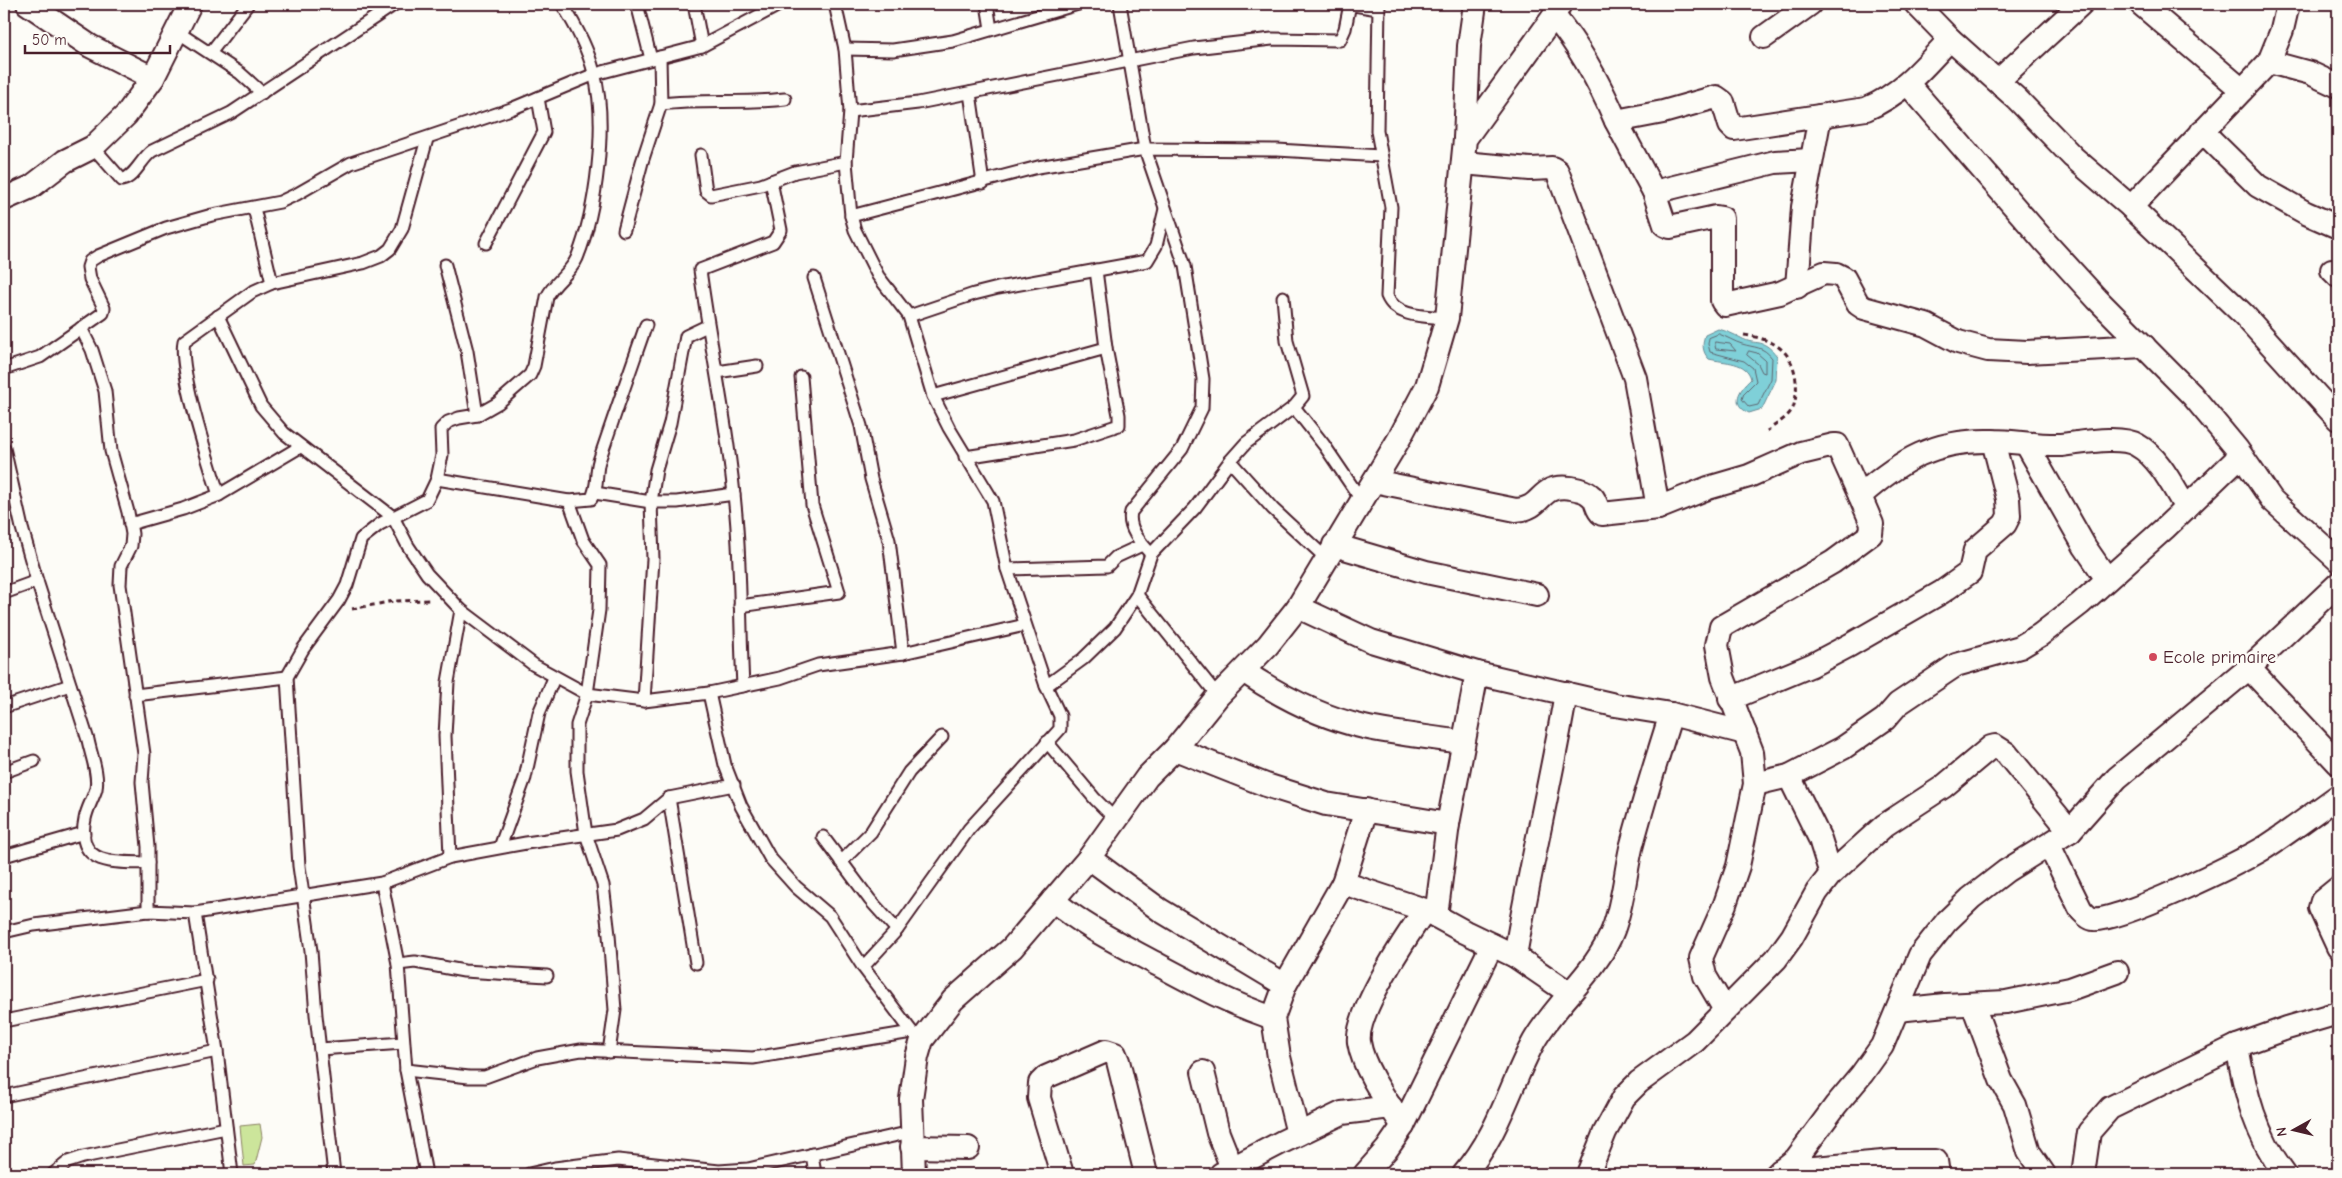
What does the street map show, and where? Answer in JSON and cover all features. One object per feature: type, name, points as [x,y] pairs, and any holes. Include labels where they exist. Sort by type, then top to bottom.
[{"type":"street","points":[[28,4],[90,46],[153,78]]},
{"type":"street","points":[[4,199],[31,187],[65,161],[93,147],[126,115],[153,78],[190,4]]},
{"type":"street","points":[[914,1174],[912,1140],[913,1084],[917,1036],[953,1000],[1012,948],[1090,858],[1147,777],[1175,749],[1218,696],[1243,671],[1298,606],[1399,439],[1427,386],[1447,318],[1465,139],[1469,46],[1475,4]]},
{"type":"street","points":[[1764,37],[1810,4]]},
{"type":"street","points":[[1916,4],[1950,39],[1998,81],[2073,157],[2131,207],[2244,315],[2338,420]]},
{"type":"street","points":[[2141,4],[2242,90]]},
{"type":"street","points":[[2131,207],[2269,62],[2282,30],[2288,4]]},
{"type":"street","points":[[1998,81],[2069,8]]},
{"type":"street","points":[[1465,139],[1557,10],[1583,55],[1654,192],[1667,227],[1716,217],[1722,218],[1721,251],[1724,305],[1748,302],[1797,287],[1824,273],[1836,274],[1844,278],[1858,304],[1864,308],[1926,325],[1958,342],[1988,350],[2027,352],[2144,346]]},
{"type":"street","points":[[1616,121],[1663,112],[1713,97],[1724,102],[1728,120],[1734,129],[1866,109],[1884,101],[1908,84],[1950,39]]},
{"type":"street","points":[[2269,62],[2310,73],[2338,86]]},
{"type":"street","points":[[1908,84],[2044,242],[2192,395],[2241,455],[2256,478],[2284,513],[2338,560]]},
{"type":"street","points":[[1797,287],[1801,224],[1820,116]]},
{"type":"street","points":[[2202,131],[2258,186],[2306,213],[2338,227]]},
{"type":"street","points":[[1654,192],[1775,162],[1811,160]]},
{"type":"street","points":[[1463,163],[1530,169],[1552,168],[1557,171],[1635,378],[1658,508]]},
{"type":"street","points":[[1860,496],[1902,462],[1919,454],[1951,444],[1993,441],[2027,444],[2118,441],[2137,444],[2154,460],[2186,508]]},
{"type":"street","points":[[1730,699],[1812,665],[1835,653],[1942,592],[1970,572],[1975,550],[2005,524],[2009,516],[2008,499],[1993,441]]},
{"type":"street","points":[[2027,444],[2085,547],[2107,579]]},
{"type":"street","points":[[1374,481],[1516,510],[1532,508],[1547,491],[1561,487],[1590,494],[1602,514],[1658,508],[1708,488],[1749,476],[1801,453],[1838,445],[1872,524],[1871,534],[1833,562],[1721,626],[1718,638],[1718,655],[1730,699],[1752,752],[1755,784],[1738,866],[1725,904],[1700,958],[1705,976],[1725,1010]]},
{"type":"street","points":[[1755,784],[1789,776],[1872,730],[1898,704],[1956,666],[1995,656],[2031,642],[2080,604],[2186,508],[2241,455]]},
{"type":"street","points":[[1331,552],[1537,595]]},
{"type":"street","points":[[1779,1173],[1796,1159],[1882,1046],[1898,1010],[1905,987],[1920,955],[1948,921],[1971,898],[2006,871],[2049,846],[2070,831],[2116,778],[2249,668],[2338,584]]},
{"type":"street","points":[[1298,606],[1371,641],[1477,673],[1615,705],[1671,714],[1745,733]]},
{"type":"street","points":[[2249,668],[2338,763]]},
{"type":"street","points":[[1243,671],[1281,695],[1334,718],[1364,727],[1462,742]]},
{"type":"street","points":[[1403,1126],[1390,1107],[1361,1051],[1358,1032],[1391,960],[1431,913],[1462,742],[1477,673]]},
{"type":"street","points":[[1515,956],[1525,898],[1552,774],[1566,693]]},
{"type":"street","points":[[1464,1174],[1483,1148],[1499,1118],[1534,1040],[1592,966],[1613,930],[1639,818],[1671,714]]},
{"type":"street","points":[[1588,1174],[1605,1132],[1624,1097],[1639,1082],[1695,1041],[1783,950],[1817,892],[1831,874],[1885,825],[1943,788],[1993,745],[2006,754],[2070,831]]},
{"type":"street","points":[[1175,749],[1266,785],[1326,804],[1448,824]]},
{"type":"street","points":[[1789,776],[1824,848],[1831,874]]},
{"type":"street","points":[[2049,846],[2081,910],[2093,919],[2105,918],[2141,908],[2264,848],[2338,796]]},
{"type":"street","points":[[1298,1134],[1279,1057],[1273,1018],[1285,985],[1343,883],[1366,810]]},
{"type":"street","points":[[1090,858],[1160,910],[1285,985]]},
{"type":"street","points":[[1343,883],[1431,913],[1515,956],[1569,993]]},
{"type":"street","points":[[2338,888],[2322,902],[2320,908],[2338,948]]},
{"type":"street","points":[[1053,900],[1084,924],[1202,989],[1239,1007],[1273,1018]]},
{"type":"street","points":[[1365,1174],[1387,1149],[1403,1126],[1492,945]]},
{"type":"street","points":[[1898,1010],[1945,1005],[2006,1002],[2054,993],[2117,972]]},
{"type":"street","points":[[1974,1005],[2001,1080],[2020,1118],[2029,1152],[2044,1174]]},
{"type":"street","points":[[2083,1174],[2089,1132],[2110,1108],[2237,1046],[2287,1028],[2338,1013]]},
{"type":"street","points":[[2237,1046],[2251,1112],[2264,1140],[2285,1174]]},
{"type":"street","points":[[1062,1174],[1039,1098],[1040,1082],[1046,1077],[1106,1051],[1115,1054],[1118,1061],[1146,1174]]},
{"type":"street","points":[[1204,1072],[1227,1171],[1298,1134],[1342,1114],[1363,1109],[1390,1107]]},
{"type":"street","points":[[912,1140],[968,1148]]},
{"type":"street","points":[[1779,1173],[1894,1161],[1930,1160],[1936,1161],[1938,1174]]},
{"type":"lane","points":[[211,52],[248,4]]},
{"type":"lane","points":[[93,147],[117,176],[122,180],[126,179],[152,151],[231,113],[334,42],[395,4]]},
{"type":"lane","points":[[334,1174],[311,950],[298,866],[287,677],[303,649],[332,612],[347,585],[362,539],[393,517],[427,500],[437,479],[442,456],[441,429],[448,422],[477,414],[498,403],[530,375],[534,366],[547,297],[550,290],[573,264],[581,246],[596,190],[599,128],[595,74],[576,25],[562,4]]},
{"type":"lane","points":[[624,230],[634,187],[661,104],[655,58],[637,4]]},
{"type":"lane","points":[[694,4],[702,46]]},
{"type":"lane","points":[[4,369],[40,357],[96,319],[104,310],[90,279],[88,271],[90,261],[166,228],[212,215],[254,208],[298,194],[351,163],[427,139],[538,98],[595,74],[702,46],[781,4]]},
{"type":"lane","points":[[835,4],[844,49],[850,111],[846,162],[851,216],[870,262],[909,316],[933,396],[965,456],[993,501],[1007,570],[1046,686],[1060,716],[1061,724],[1060,729],[969,829],[897,930],[863,967]]},
{"type":"lane","points":[[987,4],[991,29]]},
{"type":"lane","points":[[844,49],[893,50],[953,41],[1054,7],[1078,4]]},
{"type":"lane","points":[[1120,4],[1145,149],[1188,283],[1203,379],[1203,392],[1198,419],[1182,449],[1131,512],[1130,518],[1134,531],[1142,545],[1151,554]]},
{"type":"lane","points":[[850,111],[918,103],[1130,59],[1194,48],[1272,39],[1340,40],[1345,29],[1349,4],[1378,7],[1377,131],[1391,207],[1386,292],[1389,302],[1395,308],[1407,313],[1447,318]]},
{"type":"lane","points":[[176,31],[240,72],[262,93]]},
{"type":"lane","points":[[970,93],[983,183]]},
{"type":"lane","points":[[486,243],[544,132],[538,98]]},
{"type":"lane","points":[[661,104],[694,100],[749,103],[785,100]]},
{"type":"lane","points":[[219,495],[208,460],[182,353],[184,341],[252,292],[272,283],[363,263],[381,256],[390,249],[402,229],[427,139]]},
{"type":"lane","points":[[851,216],[983,183],[1038,167],[1145,149],[1277,150],[1381,156]]},
{"type":"lane","points":[[701,155],[706,191],[709,195],[728,193],[795,172],[846,162]]},
{"type":"lane","points":[[744,686],[734,494],[717,372],[707,326],[700,270],[773,242],[781,230],[771,181]]},
{"type":"lane","points":[[909,316],[974,294],[1141,263],[1149,259],[1159,238],[1165,207]]},
{"type":"lane","points":[[254,208],[272,283]]},
{"type":"lane","points":[[445,265],[467,351],[477,414]]},
{"type":"lane","points":[[965,456],[1074,440],[1118,426],[1120,420],[1106,348],[1096,270]]},
{"type":"lane","points":[[814,278],[860,426],[871,479],[887,531],[904,653]]},
{"type":"lane","points":[[1046,686],[1099,646],[1115,628],[1137,594],[1151,554],[1195,508],[1230,461],[1246,444],[1302,400],[1288,341],[1282,297]]},
{"type":"lane","points":[[218,316],[261,406],[284,433],[393,517],[408,546],[427,574],[461,610],[554,678],[587,694],[644,701],[709,693],[780,678],[818,665],[904,653],[1025,624]]},
{"type":"lane","points":[[437,479],[569,501],[591,499],[594,493],[600,458],[646,326]]},
{"type":"lane","points":[[644,701],[653,559],[651,502],[656,470],[670,423],[686,336],[707,326]]},
{"type":"lane","points":[[81,328],[92,350],[105,391],[110,451],[130,524],[132,544],[122,560],[120,576],[144,754],[142,782],[148,863],[148,911]]},
{"type":"lane","points":[[933,396],[1106,348]]},
{"type":"lane","points":[[717,372],[756,366]]},
{"type":"lane","points":[[740,606],[839,592],[812,505],[801,377]]},
{"type":"lane","points":[[1294,407],[1324,445],[1362,501]]},
{"type":"lane","points":[[130,524],[184,509],[219,495],[300,447]]},
{"type":"lane","points":[[4,448],[22,528],[88,740],[96,789],[85,819],[86,848],[90,855],[99,859],[148,863]]},
{"type":"lane","points":[[1230,461],[1273,508],[1331,552]]},
{"type":"lane","points":[[594,493],[651,502],[677,502],[734,494]]},
{"type":"lane","points":[[569,501],[583,540],[600,565],[599,610],[587,694],[577,725],[577,762],[586,834],[603,885],[609,935],[615,1010],[610,1052]]},
{"type":"lane","points":[[1007,570],[1107,566],[1114,558],[1142,545]]},
{"type":"lane","points":[[4,593],[38,581]]},
{"type":"lane","points":[[1137,594],[1218,696]]},
{"type":"lane","points":[[450,857],[444,736],[448,682],[461,610]]},
{"type":"lane","points":[[135,695],[287,677]]},
{"type":"lane","points":[[500,847],[525,778],[537,718],[554,678]]},
{"type":"lane","points":[[4,707],[70,685]]},
{"type":"lane","points":[[709,693],[723,759],[742,806],[770,858],[796,887],[830,916],[863,967],[917,1036]]},
{"type":"lane","points":[[841,862],[871,832],[909,772],[942,737]]},
{"type":"lane","points":[[1048,742],[1095,799],[1116,820]]},
{"type":"lane","points":[[4,772],[34,761]]},
{"type":"lane","points":[[4,932],[34,925],[148,911],[195,913],[382,883],[450,857],[500,847],[617,830],[635,824],[670,798],[734,785]]},
{"type":"lane","points":[[670,798],[696,963]]},
{"type":"lane","points":[[4,856],[84,833]]},
{"type":"lane","points":[[823,837],[897,930]]},
{"type":"lane","points":[[382,883],[398,964],[406,1070],[426,1174]]},
{"type":"lane","points":[[195,913],[207,980],[232,1174]]},
{"type":"lane","points":[[398,964],[415,962],[464,971],[547,976]]},
{"type":"lane","points":[[4,1020],[207,980]]},
{"type":"lane","points":[[406,1070],[468,1078],[485,1077],[498,1074],[537,1058],[556,1053],[581,1050],[753,1058],[917,1036]]},
{"type":"lane","points":[[320,1049],[403,1043]]},
{"type":"lane","points":[[4,1096],[217,1051]]},
{"type":"lane","points":[[53,1174],[68,1162],[83,1157],[226,1128]]},
{"type":"lane","points":[[529,1174],[618,1160],[719,1171],[748,1169],[812,1154],[912,1140]]},
{"type":"lane","points":[[812,1154],[815,1174]]},
{"type":"path","points":[[1744,335],[1764,338],[1772,342],[1792,361],[1795,371],[1796,389],[1793,407],[1785,418],[1767,431]]},
{"type":"path","points":[[332,612],[394,601],[450,600]]},
{"type":"green space","points":[[260,1124],[262,1137],[255,1165],[244,1166],[240,1126]]},
{"type":"water","points":[[1718,329],[1746,341],[1763,344],[1777,356],[1776,380],[1762,409],[1749,413],[1743,409],[1738,401],[1740,392],[1751,379],[1745,369],[1734,364],[1709,359],[1705,354],[1703,345],[1705,335]]},
{"type":"place","name":"Ecole primaire","points":[[2153,657]]}]
